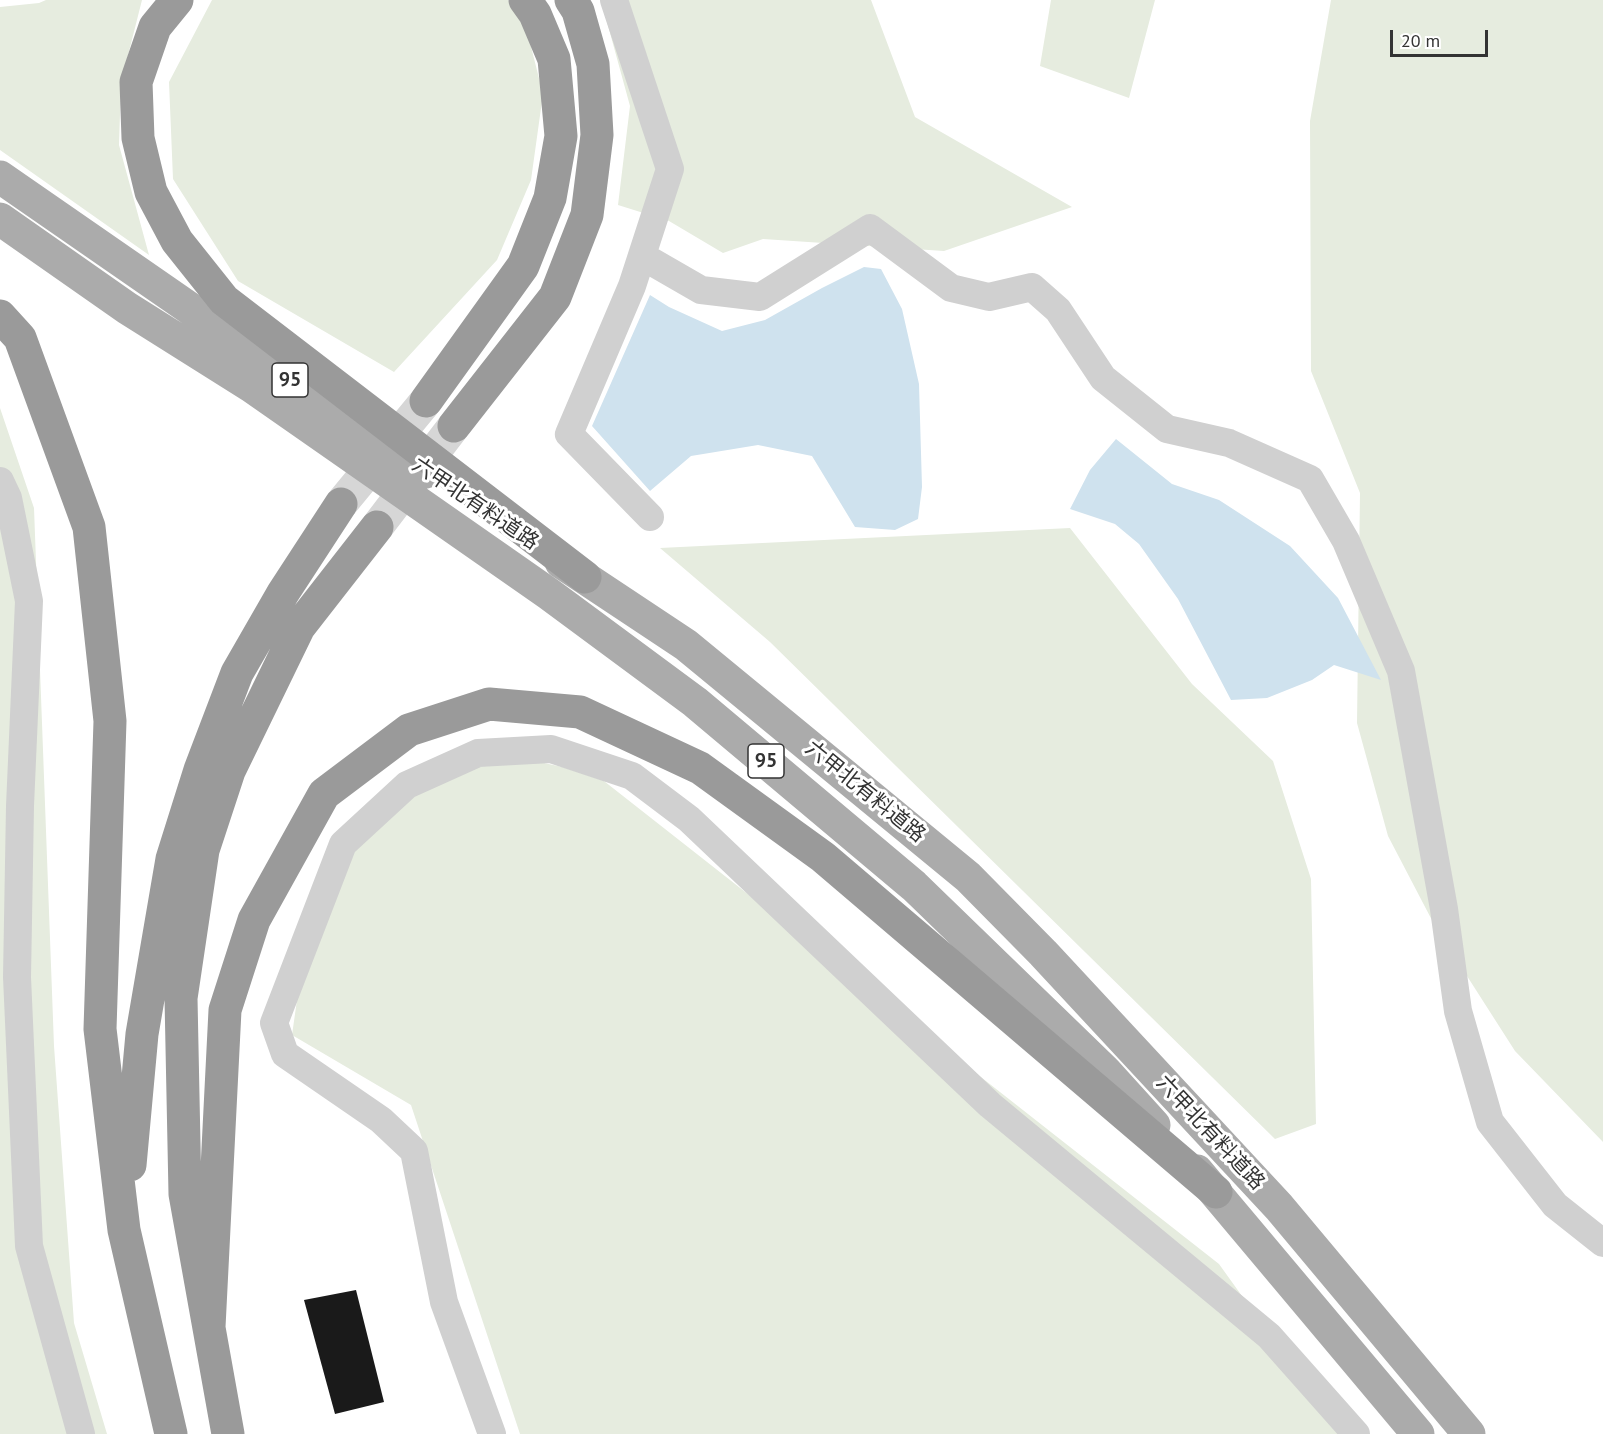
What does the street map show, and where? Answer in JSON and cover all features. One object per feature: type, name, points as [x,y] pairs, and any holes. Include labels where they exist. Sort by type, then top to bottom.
[{"type":"highway","points":[[177,0],[155,27],[136,82],[138,138],[151,192],[177,241],[224,300],[585,577]]},
{"type":"highway","points":[[426,401],[523,266],[550,198],[561,136],[554,59],[535,14],[525,0]]},
{"type":"highway","points":[[454,426],[555,297],[587,215],[597,135],[593,64],[578,11],[571,0]]},
{"type":"highway","points":[[0,316],[20,338],[89,527],[110,721],[100,1029],[124,1230],[171,1434]]},
{"type":"highway","points":[[124,1230],[142,1034],[172,859],[200,770],[237,673],[283,593],[340,504]]},
{"type":"highway","points":[[228,1434],[185,1194],[181,999],[203,850],[230,771],[299,627],[377,526]]},
{"type":"highway","points":[[208,1327],[225,1010],[254,920],[324,794],[409,730],[489,704],[580,712],[700,768],[823,857],[1216,1192]]},
{"type":"main road","name":"六甲北有料道路","points":[[0,177],[277,372],[686,645],[968,877],[1043,953],[1279,1207],[1468,1434]]},
{"type":"main road","name":"六甲北有料道路","points":[[0,219],[127,308],[251,386],[549,594],[695,702],[914,885],[1105,1071],[1216,1192],[1418,1434]]},
{"type":"street","points":[[614,0],[670,169],[633,286],[569,434],[650,517]]},
{"type":"street","points":[[642,256],[701,290],[760,297],[870,228],[951,288],[989,297],[1032,287],[1058,310],[1103,378],[1167,429],[1229,443],[1310,479],[1346,541],[1401,671],[1444,909],[1458,1011],[1490,1122],[1555,1205],[1603,1243]]},
{"type":"street","points":[[0,481],[8,498],[29,601],[20,806],[17,977],[29,1246],[81,1434]]},
{"type":"street","points":[[492,1434],[444,1302],[414,1151],[381,1120],[285,1054],[274,1023],[343,844],[407,785],[478,753],[551,749],[632,776],[689,819],[990,1105],[1269,1335],[1356,1434]]},
{"type":"shaded area","points":[[46,0],[142,0],[121,83],[119,145],[149,255],[0,150],[0,7],[39,3]]},
{"type":"shaded area","points":[[212,0],[508,0],[524,19],[543,94],[531,180],[497,260],[394,372],[238,281],[173,179],[169,82]]},
{"type":"shaded area","points":[[601,0],[871,0],[915,117],[1072,207],[944,251],[763,239],[723,253],[669,221],[618,205],[630,106]]},
{"type":"shaded area","points":[[1051,0],[1155,0],[1129,98],[1040,66]]},
{"type":"shaded area","points":[[1331,0],[1603,0],[1603,1142],[1515,1051],[1435,926],[1388,836],[1357,723],[1360,493],[1311,371],[1310,121]]},
{"type":"shaded area","points":[[0,408],[34,508],[54,1046],[74,1323],[107,1434],[0,1434]]},
{"type":"shaded area","points":[[1070,528],[1192,684],[1273,761],[1311,879],[1316,1124],[1275,1139],[770,642],[660,548]]},
{"type":"shaded area","points":[[493,752],[595,774],[1219,1264],[1341,1434],[520,1434],[411,1105],[292,1035],[312,895],[369,818]]},
{"type":"water","points":[[864,267],[881,269],[902,309],[919,384],[922,487],[918,519],[895,530],[855,527],[812,456],[758,445],[691,456],[650,491],[592,426],[650,295],[669,307],[722,331],[765,320]]},
{"type":"water","points":[[1116,439],[1172,484],[1219,500],[1290,546],[1338,598],[1381,680],[1334,665],[1312,680],[1267,698],[1231,700],[1178,599],[1139,544],[1115,524],[1070,509],[1090,470]]},
{"type":"building","points":[[356,1290],[384,1402],[335,1414],[304,1300]]},
{"type":"tunnel","points":[[341,504],[426,401]]},
{"type":"tunnel","points":[[377,527],[454,426]]}]
